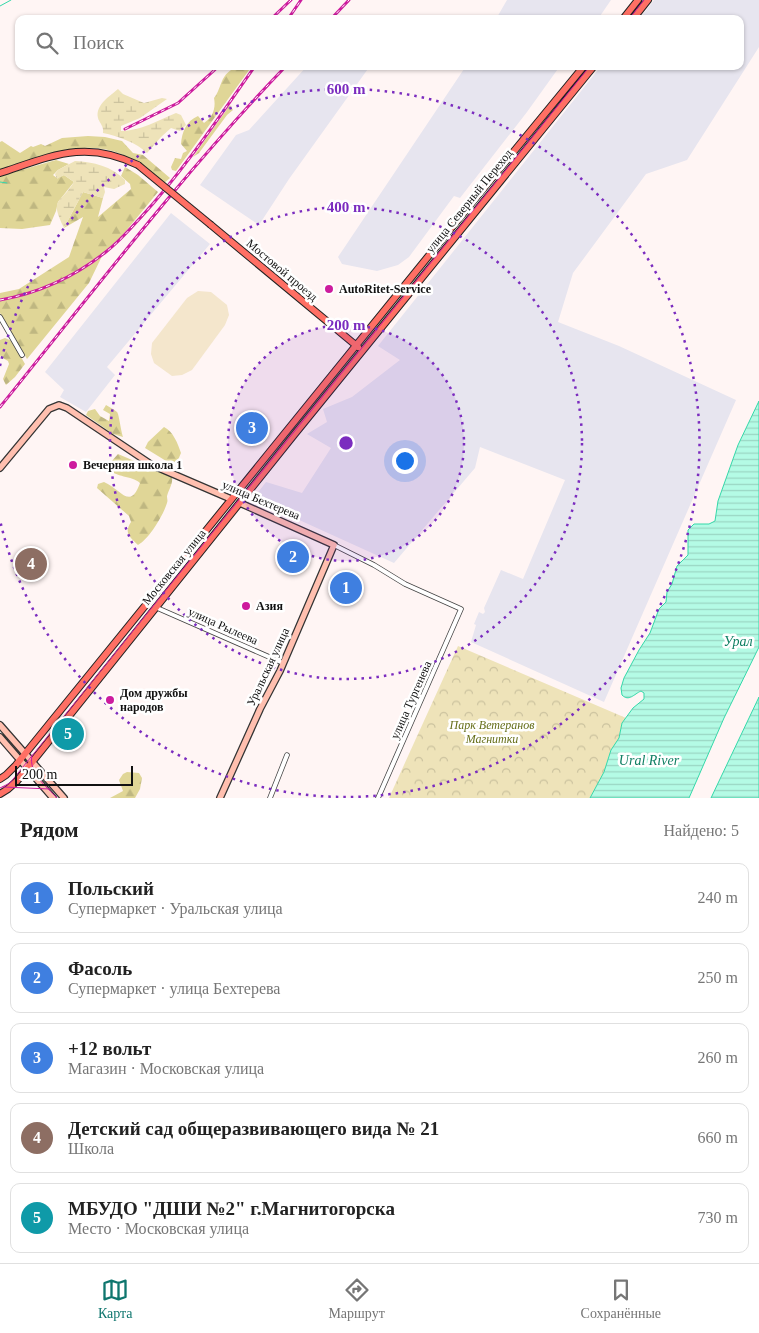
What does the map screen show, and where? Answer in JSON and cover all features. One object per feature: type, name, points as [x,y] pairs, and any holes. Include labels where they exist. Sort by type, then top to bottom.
[{"type":"main road","points":[[626,15],[638,0]]},
{"type":"main road","points":[[636,15],[648,0]]},
{"type":"main road","name":"улица Северный Переход","points":[[356,345],[581,70]]},
{"type":"main road","name":"улица Северный Переход","points":[[363,351],[591,70]]},
{"type":"main road","name":"Мостовой проезд","points":[[0,172],[47,157],[75,151],[104,152],[138,165],[363,351]]},
{"type":"main road","name":"Московская улица","points":[[0,779],[25,754],[356,345]]},
{"type":"main road","name":"Московская улица","points":[[0,794],[8,789],[32,762],[363,351]]},
{"type":"main road","name":"улица Бехтерева","points":[[231,499],[240,503]]},
{"type":"street","points":[[0,317],[22,355]]},
{"type":"street","name":"улица Бехтерева","points":[[0,468],[46,412],[55,406],[67,408],[152,465],[231,499]]},
{"type":"street","name":"улица Бехтерева","points":[[240,503],[334,545],[374,565],[387,575],[461,609]]},
{"type":"street","name":"Уральская улица","points":[[220,798],[283,663],[334,545]]},
{"type":"street","name":"улица Рылеева","points":[[156,607],[283,663]]},
{"type":"street","name":"улица Тургенева","points":[[378,798],[461,609]]},
{"type":"street","points":[[0,725],[64,798]]},
{"type":"street","points":[[0,737],[53,798]]},
{"type":"street","points":[[270,798],[288,755]]},
{"type":"shaded area","points":[[507,0],[611,0],[601,15],[498,15]]},
{"type":"shaded area","points":[[654,0],[759,0],[759,47],[687,160],[646,174],[573,273],[558,322],[619,346],[736,400],[604,702],[471,642],[476,625],[474,624],[479,612],[483,614],[485,612],[484,608],[501,570],[523,579],[565,480],[480,447],[475,468],[394,563],[253,499],[266,482],[302,493],[331,448],[307,434],[327,422],[323,409],[352,397],[400,360],[378,346],[598,70],[744,70],[744,15],[642,15]]},
{"type":"shaded area","points":[[303,70],[367,70],[289,179],[259,225],[200,185],[236,135],[249,130]]},
{"type":"shaded area","points":[[463,70],[557,70],[460,198],[454,196],[409,257],[398,265],[377,271],[342,264],[338,257]]},
{"type":"shaded area","points":[[171,213],[210,244],[107,367],[115,375],[86,412],[60,397],[64,390],[45,372]]},
{"type":"shaded area","points":[[198,291],[211,292],[227,305],[229,315],[225,325],[192,370],[182,375],[172,376],[154,363],[151,354],[152,343],[187,298]]},
{"type":"green space","points":[[231,70],[249,70],[176,171],[172,170],[171,167],[175,158],[181,159],[183,153],[187,151],[181,144],[184,131],[190,121],[198,116],[204,123],[210,118],[215,105],[214,98],[227,73]]},
{"type":"green space","points":[[118,89],[123,94],[144,103],[162,98],[167,99],[140,118],[121,126],[121,131],[142,127],[176,113],[181,115],[186,125],[180,131],[171,128],[147,153],[127,140],[103,133],[98,118],[99,109],[104,101]]},
{"type":"green space","points":[[230,105],[233,110],[227,115],[199,153],[193,157]]},
{"type":"green space","points":[[88,136],[122,141],[133,153],[143,155],[170,178],[163,184],[133,160],[117,152],[100,148],[83,148],[50,153],[0,170],[0,142],[2,141],[20,153],[31,146],[41,144],[45,146],[62,138]]},
{"type":"green space","points":[[56,160],[69,164],[53,175],[57,178],[64,175],[74,182],[58,202],[50,225],[22,229],[0,228],[0,176]]},
{"type":"green space","points":[[75,161],[89,162],[108,168],[120,175],[125,180],[125,184],[114,189],[104,187],[103,198],[83,192],[64,228],[57,211],[57,206],[74,182],[64,175],[57,179],[55,174],[58,170]]},
{"type":"green space","points":[[125,167],[158,192],[121,237],[104,252],[89,283],[27,359],[0,313],[0,293],[19,289],[69,257],[83,217],[64,228],[83,192],[103,198],[98,217],[131,189],[130,184],[121,176]]},
{"type":"green space","points":[[5,338],[12,341],[25,364],[6,385],[3,379],[9,364],[0,355],[0,340]]},
{"type":"green space","points":[[106,405],[117,412],[123,437],[113,434],[86,415],[88,411],[95,409],[100,416],[109,421],[110,414],[103,410]]},
{"type":"green space","points":[[164,427],[173,435],[181,453],[178,460],[171,464],[145,448],[148,442]]},
{"type":"green space","points":[[118,454],[172,477],[167,502],[162,514],[151,533],[138,545],[128,534],[131,522],[129,516],[97,488],[98,484],[104,482],[125,496],[133,496],[140,483],[116,474],[109,469],[110,463]]},
{"type":"green space","name":"Парк Ветеранов Магнитки","points":[[458,646],[626,718],[622,723],[619,738],[609,756],[604,772],[590,798],[389,798]]},
{"type":"green space","points":[[127,772],[139,773],[142,778],[140,789],[135,798],[110,798],[123,791],[119,780]]},
{"type":"water","name":"Ural River","points":[[759,401],[759,647],[724,718],[689,798],[590,798],[604,772],[611,750],[619,738],[622,723],[633,708],[644,699],[644,693],[641,691],[629,698],[622,695],[621,688],[624,678],[650,633],[659,609],[666,602],[667,592],[672,584],[677,566],[688,555],[688,530],[694,524],[709,524],[715,521],[718,501],[738,445]]},
{"type":"water","points":[[759,697],[759,798],[711,798]]},
{"type":"waterway","points":[[0,6],[11,0]]},
{"type":"waterway","points":[[0,182],[7,183]]},
{"type":"tram line","points":[[632,15],[644,0]]},
{"type":"tram line","points":[[0,788],[10,783],[587,70]]},
{"type":"tram line","points":[[32,755],[31,762],[35,773],[57,798]]},
{"type":"tram line","points":[[3,787],[50,789]]},
{"type":"railway","points":[[275,15],[291,0]]},
{"type":"railway","points":[[291,15],[301,0]]},
{"type":"railway","points":[[335,15],[349,0]]},
{"type":"railway","points":[[125,129],[178,103],[215,70]]},
{"type":"railway","points":[[0,300],[29,293],[70,276],[95,260],[116,243],[172,180],[201,143],[252,70]]},
{"type":"railway","points":[[0,407],[211,148],[282,70]]},
{"type":"place","name":"AutoRitet-Service","points":[[329,289]]},
{"type":"place","name":"+12 вольт","points":[[252,428]]},
{"type":"place","name":"Вечерняя школа 1","points":[[73,465]]},
{"type":"place","name":"Фасоль","points":[[293,557]]},
{"type":"place","name":"Детский сад общеразвивающего вида № 21","points":[[31,564]]},
{"type":"place","name":"Польский","points":[[346,588]]},
{"type":"place","name":"Азия","points":[[246,606]]},
{"type":"place","name":"Дом дружбы народов","points":[[110,700]]},
{"type":"place","name":"МБУДО \"ДШИ №2\" г.Магнитогорска","points":[[68,734]]},
{"type":"water label","name":"Урал","points":[[738,641]]}]
